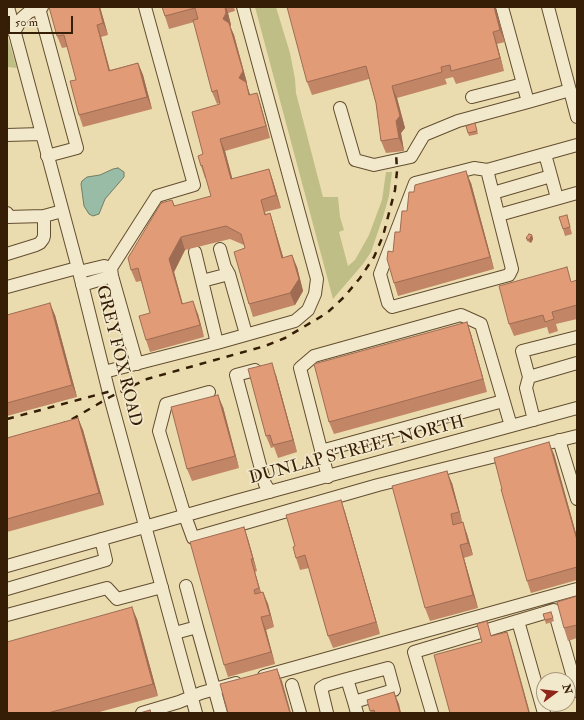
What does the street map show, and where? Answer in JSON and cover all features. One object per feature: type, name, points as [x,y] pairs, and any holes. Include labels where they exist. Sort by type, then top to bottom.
[{"type":"street","name":"GREY FOX ROAD","points":[[8,7],[196,713]]},
{"type":"street","points":[[14,32],[22,18],[29,12],[40,7],[77,148],[48,156]]},
{"type":"street","points":[[82,285],[112,272],[157,196],[194,185],[145,7]]},
{"type":"street","points":[[104,372],[295,321],[308,310],[315,294],[317,279],[243,7]]},
{"type":"street","points":[[502,7],[528,102]]},
{"type":"street","points":[[548,7],[577,114]]},
{"type":"street","points":[[472,97],[523,84]]},
{"type":"street","points":[[340,108],[355,160],[374,166],[410,157],[424,135],[451,124],[570,90]]},
{"type":"street","points":[[7,135],[42,134]]},
{"type":"street","points":[[487,170],[512,270],[509,275],[392,307],[388,303],[380,274],[415,183],[474,168],[487,170],[577,145]]},
{"type":"street","points":[[545,154],[557,198]]},
{"type":"street","points":[[493,192],[551,176]]},
{"type":"street","points":[[499,215],[577,193]]},
{"type":"street","points":[[7,213],[8,217],[44,216],[62,211]]},
{"type":"street","points":[[7,254],[36,245],[43,239],[44,216]]},
{"type":"street","points":[[220,249],[229,274],[246,334]]},
{"type":"street","points":[[195,252],[217,343]]},
{"type":"street","points":[[7,287],[78,270],[104,266],[112,272],[137,364]]},
{"type":"street","points":[[202,281],[229,274]]},
{"type":"street","points":[[328,477],[300,368],[314,356],[461,315],[481,324],[511,426]]},
{"type":"street","points":[[534,420],[526,388],[528,377],[522,351],[577,337]]},
{"type":"street","points":[[528,377],[577,363]]},
{"type":"street","points":[[255,370],[236,375],[265,484],[270,492]]},
{"type":"street","points":[[209,392],[166,404],[159,431],[184,516],[193,538],[378,486],[577,436]]},
{"type":"street","points":[[321,451],[503,401]]},
{"type":"street","name":"DUNLAP STREET NORTH","points":[[7,566],[577,408]]},
{"type":"street","points":[[559,440],[577,498]]},
{"type":"street","points":[[7,588],[106,560],[101,539]]},
{"type":"street","points":[[186,586],[221,713]]},
{"type":"street","points":[[7,615],[107,588],[117,599],[162,588]]},
{"type":"street","points":[[142,713],[164,710],[192,697],[214,690],[577,589]]},
{"type":"street","points":[[432,713],[414,652],[558,609],[577,692]]},
{"type":"street","points":[[518,621],[544,713]]},
{"type":"street","points":[[175,633],[197,627]]},
{"type":"street","points":[[327,713],[321,688],[324,685],[388,668],[394,690],[355,707],[347,679]]},
{"type":"street","points":[[292,685],[300,713]]},
{"type":"green space","points":[[255,7],[276,7],[290,53],[296,93],[323,197],[338,197],[340,217],[344,230],[339,232],[348,266],[355,260],[369,235],[382,200],[386,172],[392,172],[389,196],[371,252],[363,264],[333,299]]},
{"type":"green space","points":[[7,35],[17,68],[7,67]]},
{"type":"shaded area","points":[[118,168],[124,172],[124,177],[105,199],[99,214],[93,216],[89,214],[84,206],[81,184],[82,181],[87,177],[100,175]]},
{"type":"building","points":[[49,7],[99,7],[103,23],[97,25],[109,71],[138,63],[147,97],[79,115],[70,81],[76,80],[64,35],[57,36]]},
{"type":"building","points":[[162,7],[225,7],[226,13],[223,19],[229,23],[243,71],[239,78],[246,82],[249,95],[257,93],[266,126],[220,139],[231,179],[269,169],[276,195],[261,200],[265,215],[270,213],[282,258],[292,255],[299,279],[290,293],[249,304],[234,252],[245,248],[241,234],[226,226],[181,237],[169,259],[182,304],[193,301],[200,325],[146,340],[139,316],[150,313],[138,268],[131,270],[128,258],[161,203],[172,200],[174,206],[211,196],[198,156],[203,154],[192,112],[220,104],[217,90],[212,92],[193,20],[198,19],[195,8],[165,16]]},
{"type":"building","points":[[287,7],[494,7],[500,30],[493,32],[500,58],[451,71],[450,65],[441,67],[442,72],[392,86],[400,116],[396,121],[399,138],[381,141],[376,103],[366,66],[307,82]]},
{"type":"building","points":[[475,123],[477,131],[468,133],[466,126]]},
{"type":"building","points":[[466,171],[490,257],[394,283],[387,259],[388,251],[393,252],[395,232],[400,232],[402,211],[407,211],[409,192],[414,192],[415,185]]},
{"type":"building","points":[[567,215],[570,227],[563,229],[559,217]]},
{"type":"building","points":[[529,234],[532,235],[529,240],[526,238]]},
{"type":"building","points":[[567,267],[571,282],[577,280],[577,305],[552,312],[554,319],[545,322],[543,315],[509,324],[499,286]]},
{"type":"building","points":[[50,303],[72,385],[7,403],[7,315]]},
{"type":"building","points":[[467,322],[483,379],[329,422],[314,364]]},
{"type":"building","points":[[272,363],[293,440],[273,445],[270,435],[266,436],[248,369]]},
{"type":"building","points":[[218,395],[235,456],[187,469],[171,407]]},
{"type":"building","points":[[78,418],[99,493],[7,519],[7,438]]},
{"type":"building","points":[[549,442],[577,540],[577,567],[527,581],[501,489],[494,458]]},
{"type":"building","points":[[447,471],[459,512],[451,514],[453,525],[463,522],[468,543],[460,545],[473,595],[425,608],[392,486]]},
{"type":"building","points":[[341,500],[376,622],[328,636],[305,555],[296,558],[293,547],[295,546],[286,515]]},
{"type":"building","points":[[244,527],[259,588],[254,590],[255,594],[263,592],[270,615],[261,617],[271,652],[224,665],[190,542]]},
{"type":"building","points":[[577,596],[577,625],[564,628],[557,602]]},
{"type":"building","points":[[132,607],[153,684],[48,713],[7,713],[7,642]]},
{"type":"building","points":[[551,612],[553,618],[545,620],[543,614]]},
{"type":"building","points":[[487,621],[491,636],[507,632],[529,713],[450,713],[434,655],[482,642],[477,624]]},
{"type":"building","points":[[277,669],[290,713],[228,713],[220,684]]},
{"type":"building","points":[[394,692],[400,713],[375,713],[374,710],[370,711],[367,700]]},
{"type":"building","points":[[150,710],[151,713],[140,713]]},
{"type":"railway","points":[[59,425],[147,379],[265,346],[285,338],[327,313],[344,297],[360,278],[374,257],[383,236],[395,190],[397,171],[396,152]]},
{"type":"railway","points":[[7,419],[115,390]]}]
